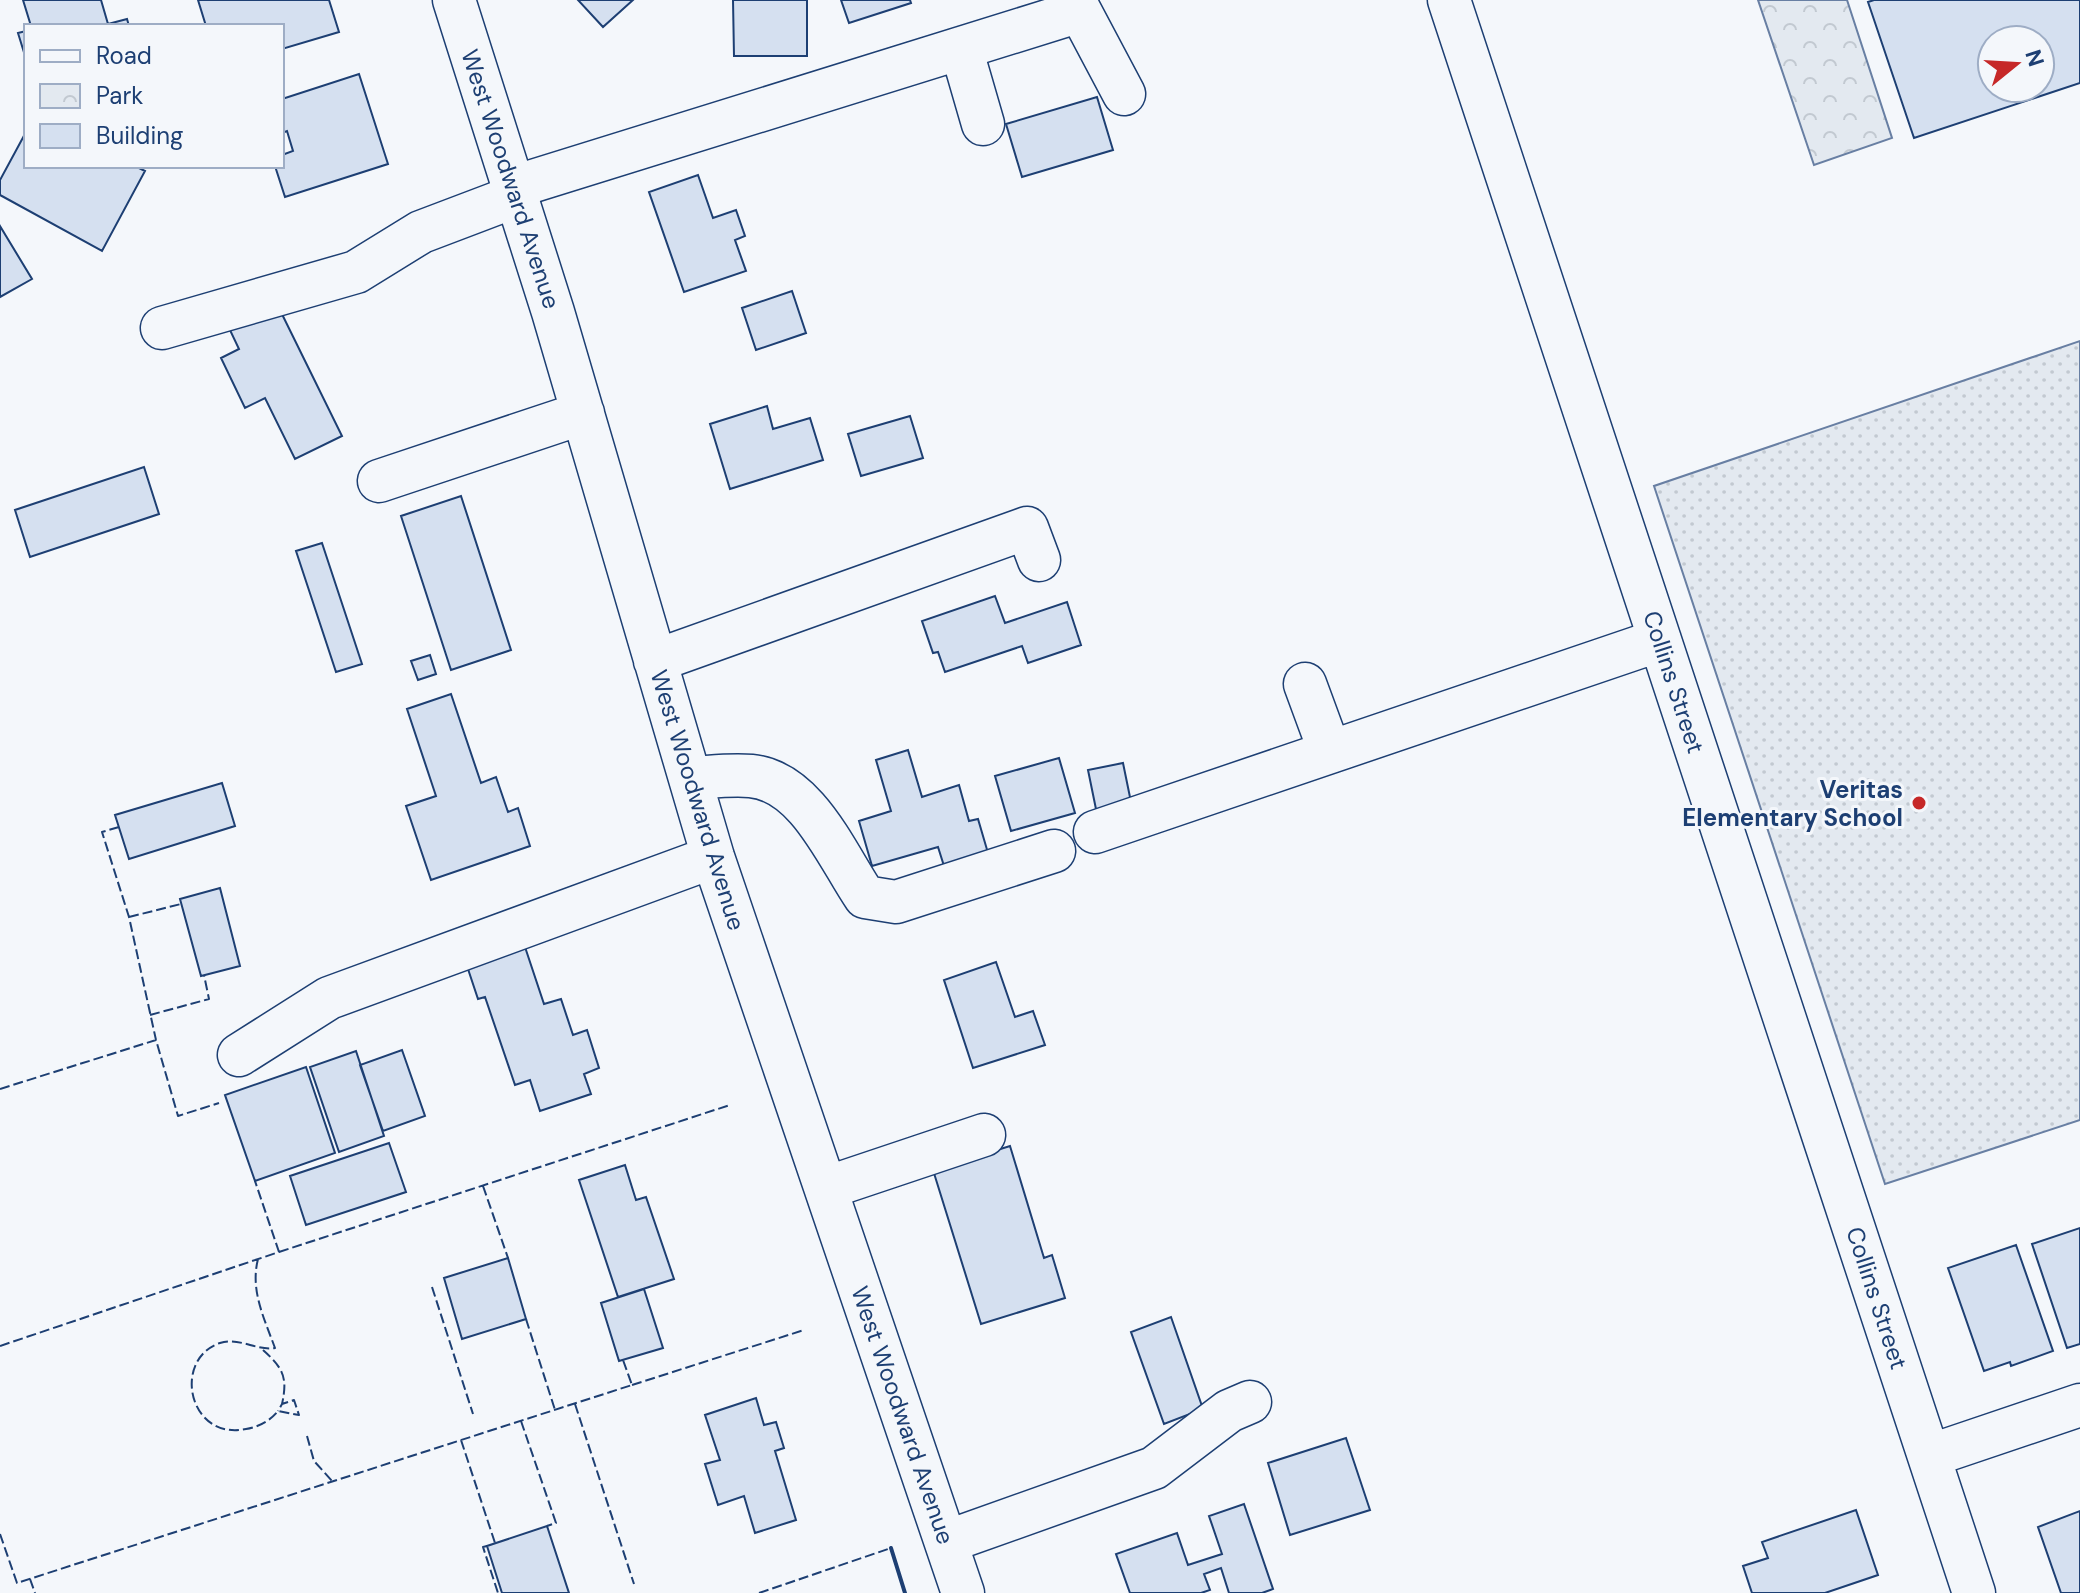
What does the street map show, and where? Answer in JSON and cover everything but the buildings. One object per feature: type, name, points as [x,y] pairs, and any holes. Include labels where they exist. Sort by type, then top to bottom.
[{"type":"street","name":"West Woodward Avenue","points":[[454,0],[583,413],[713,857],[963,1593]]},
{"type":"street","name":"Collins Street","points":[[1449,0],[1974,1593]]},
{"type":"street","points":[[162,328],[356,272],[421,232],[515,191],[1080,11],[1124,94]]},
{"type":"street","points":[[961,48],[983,124]]},
{"type":"street","points":[[379,481],[583,413]]},
{"type":"street","points":[[655,661],[1027,528],[1039,560]]},
{"type":"street","points":[[1095,832],[1660,640]]},
{"type":"street","points":[[1305,684],[1330,752]]},
{"type":"street","points":[[690,778],[753,776],[787,788],[817,820],[865,897],[896,902],[1054,851]]},
{"type":"street","points":[[239,1055],[329,998],[713,857]]},
{"type":"street","points":[[826,1188],[984,1135]]},
{"type":"street","points":[[946,1542],[1154,1468],[1229,1411],[1250,1402]]},
{"type":"street","points":[[1929,1456],[2080,1405]]},
{"type":"green space","points":[[1758,0],[1847,0],[1892,138],[1814,165]]},
{"type":"green space","points":[[2080,341],[2080,1120],[1885,1184],[1654,486]]},
{"type":"fence","points":[[119,827],[102,832],[129,917],[156,1040]]},
{"type":"fence","points":[[129,917],[181,904]]},
{"type":"fence","points":[[150,1015],[209,999],[204,975]]},
{"type":"fence","points":[[0,1089],[156,1040],[178,1116],[219,1103]]},
{"type":"fence","points":[[279,1252],[730,1105]]},
{"type":"fence","points":[[0,1346],[279,1252],[255,1181]]},
{"type":"fence","points":[[483,1186],[508,1258]]},
{"type":"fence","points":[[258,1259],[257,1293],[275,1348],[220,1343],[205,1352],[196,1365],[192,1380],[193,1396],[200,1411],[211,1423],[226,1429],[256,1427],[278,1411],[299,1415],[294,1400],[282,1404],[278,1411]]},
{"type":"fence","points":[[432,1287],[473,1414]]},
{"type":"fence","points":[[526,1319],[555,1410]]},
{"type":"fence","points":[[632,1385],[804,1330]]},
{"type":"fence","points":[[263,1350],[282,1374],[282,1404]]},
{"type":"fence","points":[[0,1534],[17,1583],[632,1385],[623,1360]]},
{"type":"fence","points":[[575,1404],[634,1584]]},
{"type":"fence","points":[[521,1421],[556,1523],[547,1526]]},
{"type":"fence","points":[[307,1436],[314,1461],[333,1482]]},
{"type":"fence","points":[[461,1440],[495,1543]]},
{"type":"fence","points":[[487,1546],[483,1547],[498,1593]]},
{"type":"fence","points":[[759,1593],[891,1548]]},
{"type":"fence","points":[[30,1579],[35,1593]]},
{"type":"wall","points":[[891,1548],[905,1593]]},
{"type":"place","name":"Veritas Elementary School","points":[[1919,803]]}]
